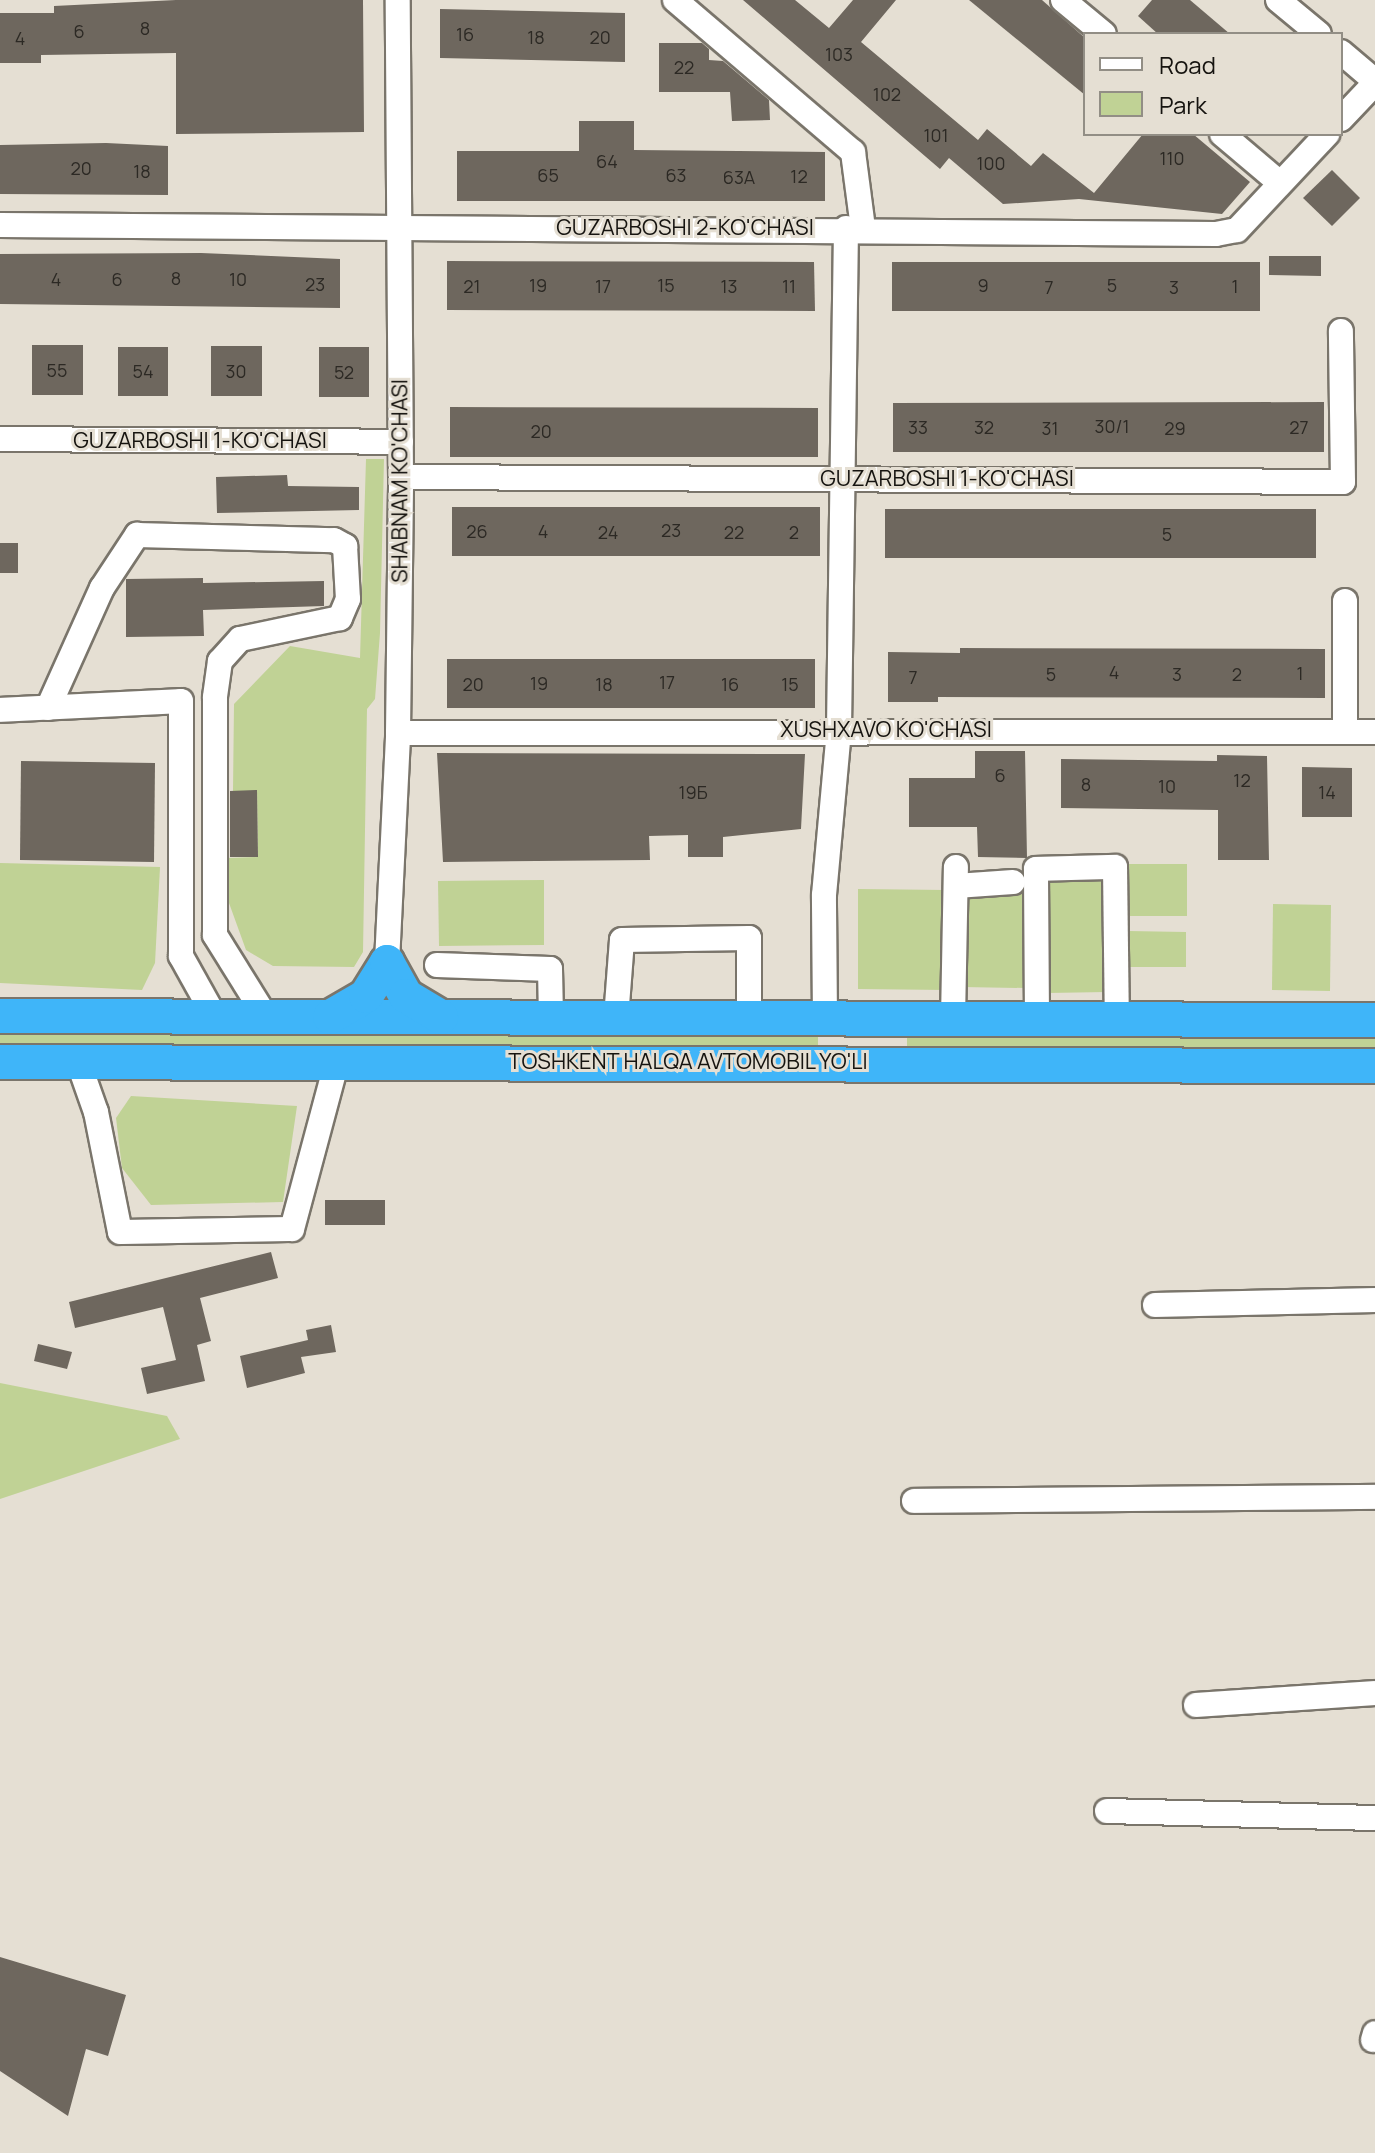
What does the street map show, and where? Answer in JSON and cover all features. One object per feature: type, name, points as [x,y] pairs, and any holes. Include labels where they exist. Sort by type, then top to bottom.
[{"type":"highway","points":[[329,1017],[366,996],[387,962],[406,996],[441,1017]]},
{"type":"highway","name":"TOSHKENT HALQA AVTOMOBIL YO'LI","points":[[0,1016],[1375,1020]]},
{"type":"highway","points":[[840,1019],[856,1062]]},
{"type":"highway","name":"TOSHKENT HALQA AVTOMOBIL YO'LI","points":[[0,1062],[856,1062],[1375,1066]]},
{"type":"street","name":"SHABNAM KO'CHASI","points":[[387,962],[398,733],[401,477],[398,0]]},
{"type":"street","points":[[675,0],[853,152],[861,177],[855,228],[839,729],[824,895],[840,1019]]},
{"type":"street","points":[[1063,0],[1102,32]]},
{"type":"street","points":[[1278,0],[1317,32]]},
{"type":"street","points":[[1343,54],[1375,82],[1343,117]]},
{"type":"street","points":[[1224,136],[1280,183]]},
{"type":"street","name":"GUZARBOSHI 2-KO'CHASI","points":[[0,225],[855,228],[1216,234],[1237,230],[1325,136]]},
{"type":"street","name":"GUZARBOSHI 1-KO'CHASI","points":[[401,477],[1343,482],[1341,331]]},
{"type":"street","name":"GUZARBOSHI 1-KO'CHASI","points":[[0,439],[401,442]]},
{"type":"street","points":[[48,708],[102,588],[137,535],[334,540],[345,546],[348,599],[340,618],[240,639],[220,661],[215,698],[215,935],[266,1017]]},
{"type":"street","points":[[1345,601],[1345,732]]},
{"type":"street","points":[[0,710],[181,701],[181,956],[215,1017]]},
{"type":"street","name":"XUSHXAVO KO'CHASI","points":[[398,733],[839,729],[1375,732]]},
{"type":"street","points":[[1037,1019],[1036,869],[1115,867],[1117,1020]]},
{"type":"street","points":[[953,1019],[956,876],[1013,882]]},
{"type":"street","points":[[616,1018],[622,940],[749,938],[749,1019]]},
{"type":"street","points":[[437,965],[550,969],[551,1018]]},
{"type":"street","points":[[78,1061],[96,1112],[120,1232],[292,1229],[337,1061]]},
{"type":"street","points":[[1155,1305],[1375,1300]]},
{"type":"street","points":[[914,1501],[1375,1497]]},
{"type":"street","points":[[1196,1705],[1375,1693]]},
{"type":"street","points":[[1107,1811],[1375,1818]]},
{"type":"green space","points":[[366,459],[384,459],[380,633],[375,699],[367,709],[363,952],[354,967],[273,966],[246,950],[229,903],[228,858],[258,857],[257,791],[233,791],[234,704],[290,646],[360,658]]},
{"type":"green space","points":[[0,863],[160,867],[155,963],[142,990],[0,983]]},
{"type":"green space","points":[[1129,864],[1187,864],[1187,916],[1129,916]]},
{"type":"green space","points":[[1104,875],[1107,992],[1047,993],[1044,876]]},
{"type":"green space","points":[[544,880],[544,945],[439,946],[438,881]]},
{"type":"green space","points":[[858,889],[946,890],[946,990],[858,989]]},
{"type":"green space","points":[[962,891],[1024,891],[1024,988],[962,987]]},
{"type":"green space","points":[[1273,904],[1331,905],[1330,991],[1272,990]]},
{"type":"green space","points":[[1128,931],[1186,932],[1186,967],[1128,967]]},
{"type":"green space","points":[[0,1033],[818,1035],[818,1049],[0,1047]]},
{"type":"green space","points":[[907,1034],[1375,1037],[1375,1050],[907,1047]]},
{"type":"green space","points":[[131,1096],[297,1106],[283,1202],[151,1205],[122,1168],[116,1118]]},
{"type":"green space","points":[[0,1383],[167,1416],[180,1439],[0,1499]]},
{"type":"building","points":[[176,0],[363,0],[364,132],[176,134],[176,53],[41,55],[41,63],[0,63],[0,13],[54,13],[54,6]]},
{"type":"building","points":[[743,0],[795,0],[829,28],[853,0],[896,0],[861,42],[978,140],[987,129],[1031,166],[1043,153],[1094,193],[1141,136],[1195,136],[1250,182],[1222,214],[1079,199],[1003,204],[949,158],[940,169]]},
{"type":"building","points":[[969,0],[1042,0],[1083,36],[1083,93]]},
{"type":"building","points":[[1152,0],[1190,0],[1228,32],[1156,32],[1138,16]]},
{"type":"building","points":[[440,9],[625,13],[625,62],[440,58]]},
{"type":"building","points":[[659,43],[702,43],[709,49],[709,60],[723,61],[769,100],[770,120],[732,121],[730,92],[659,92]]},
{"type":"building","points":[[579,121],[634,121],[634,150],[825,152],[825,201],[457,201],[457,151],[579,151]]},
{"type":"building","points":[[106,143],[168,146],[168,195],[0,194],[0,145]]},
{"type":"building","points":[[1332,170],[1360,198],[1332,226],[1303,198]]},
{"type":"building","points":[[201,253],[340,259],[340,308],[0,304],[0,254]]},
{"type":"building","points":[[1269,256],[1321,256],[1321,276],[1269,275]]},
{"type":"building","points":[[447,261],[814,262],[815,311],[447,310]]},
{"type":"building","points":[[892,262],[1260,262],[1260,311],[892,311]]},
{"type":"building","points":[[32,345],[83,345],[83,395],[32,395]]},
{"type":"building","points":[[211,346],[262,346],[262,396],[211,396]]},
{"type":"building","points":[[118,347],[168,347],[168,396],[118,396]]},
{"type":"building","points":[[319,347],[369,347],[369,397],[319,397]]},
{"type":"building","points":[[1324,402],[1324,452],[893,452],[893,403]]},
{"type":"building","points":[[450,407],[818,408],[818,457],[450,457]]},
{"type":"building","points":[[287,475],[288,486],[359,487],[359,510],[217,513],[216,477]]},
{"type":"building","points":[[452,507],[820,507],[820,556],[452,556]]},
{"type":"building","points":[[885,509],[1316,509],[1316,558],[885,558]]},
{"type":"building","points":[[0,543],[18,543],[18,573],[0,573]]},
{"type":"building","points":[[203,578],[203,583],[324,581],[324,606],[203,610],[204,636],[126,637],[126,579]]},
{"type":"building","points":[[960,648],[1325,649],[1325,698],[938,697],[938,702],[888,702],[888,652],[960,653]]},
{"type":"building","points":[[447,659],[815,659],[815,708],[447,708]]},
{"type":"building","points":[[975,751],[1025,751],[1027,858],[978,857],[977,827],[909,827],[909,778],[975,778]]},
{"type":"building","points":[[437,753],[805,754],[801,829],[723,837],[723,857],[688,857],[688,835],[649,836],[650,860],[443,862]]},
{"type":"building","points":[[1217,755],[1267,756],[1269,860],[1218,860],[1218,810],[1061,808],[1061,759],[1217,761]]},
{"type":"building","points":[[21,761],[155,763],[154,862],[20,860]]},
{"type":"building","points":[[1302,767],[1352,768],[1352,817],[1302,817]]},
{"type":"building","points":[[257,790],[258,857],[230,857],[230,791]]},
{"type":"building","points":[[325,1200],[385,1200],[385,1225],[325,1225]]},
{"type":"building","points":[[271,1252],[278,1278],[200,1298],[211,1341],[197,1345],[205,1381],[147,1394],[141,1368],[176,1360],[163,1307],[75,1328],[69,1302]]},
{"type":"building","points":[[331,1325],[336,1352],[301,1357],[305,1373],[247,1388],[240,1356],[308,1340],[306,1330]]},
{"type":"building","points":[[38,1344],[72,1352],[67,1369],[34,1361]]},
{"type":"building","points":[[0,1957],[126,1995],[108,2056],[86,2049],[68,2116],[0,2071]]}]
